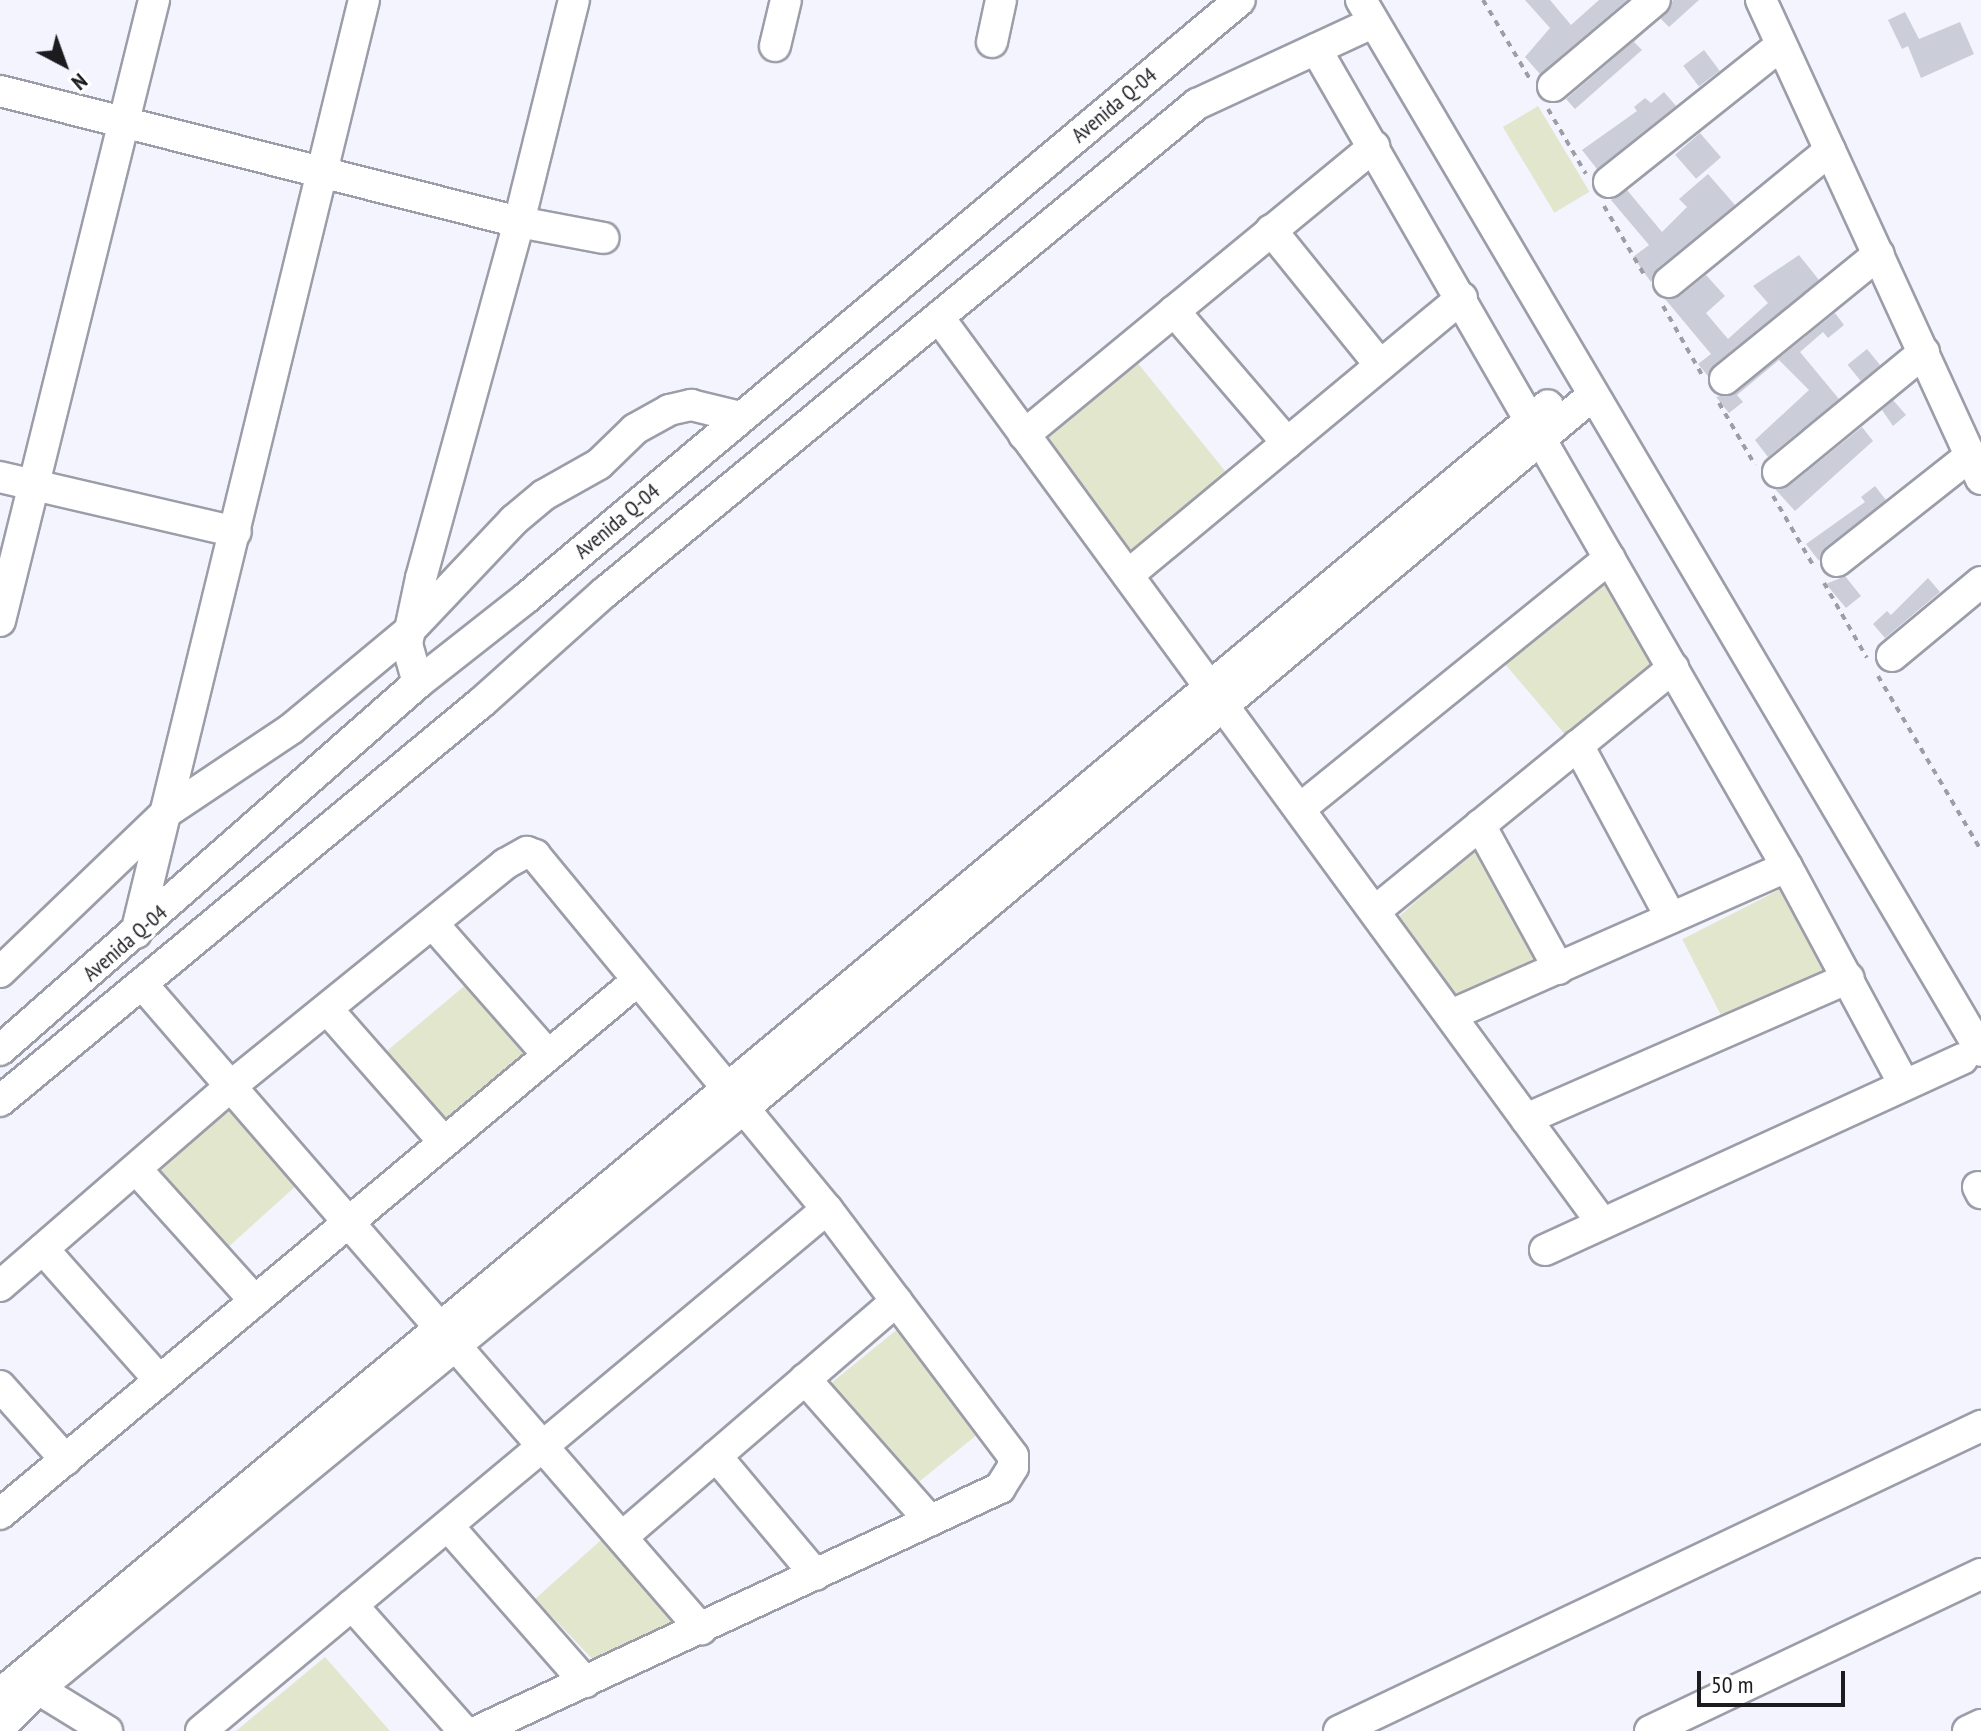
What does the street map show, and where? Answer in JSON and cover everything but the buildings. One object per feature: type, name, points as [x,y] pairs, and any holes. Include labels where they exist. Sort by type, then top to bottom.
[{"type":"street","points":[[0,621],[154,0]]},
{"type":"street","points":[[136,933],[326,171],[364,0]]},
{"type":"street","points":[[418,683],[409,664],[409,631],[519,222],[574,0]]},
{"type":"street","points":[[775,46],[786,0]]},
{"type":"street","points":[[992,42],[1001,0]]},
{"type":"street","name":"Avenida Q-04","points":[[0,1050],[418,683],[1240,0]]},
{"type":"street","points":[[1543,91],[1655,0]]},
{"type":"street","points":[[1761,0],[1976,467],[1837,561]]},
{"type":"street","points":[[0,1101],[471,711],[604,593],[1197,104],[1316,49],[1364,13],[1971,1055],[1545,1250]]},
{"type":"street","points":[[1599,187],[1781,45]]},
{"type":"street","points":[[1316,49],[1537,428],[1787,867],[1904,1084]]},
{"type":"street","points":[[0,91],[519,222],[604,238]]},
{"type":"street","points":[[1024,435],[1374,146]]},
{"type":"street","points":[[1669,282],[1830,150]]},
{"type":"street","points":[[1271,230],[1380,365]]},
{"type":"street","points":[[1725,379],[1879,254]]},
{"type":"street","points":[[1128,575],[1462,298]]},
{"type":"street","points":[[1174,311],[1287,443]]},
{"type":"street","points":[[940,319],[1602,1223]]},
{"type":"street","points":[[1768,476],[1924,352]]},
{"type":"street","points":[[0,1727],[14,1681],[449,1334],[734,1098],[839,1022],[1131,779],[1217,694],[1581,391]]},
{"type":"street","points":[[0,972],[167,812],[291,729],[409,631],[514,520],[599,464],[635,429],[691,405],[740,417]]},
{"type":"street","points":[[0,477],[236,532]]},
{"type":"street","points":[[1301,808],[1610,558]]},
{"type":"street","points":[[1892,656],[1981,582]]},
{"type":"street","points":[[1375,911],[1673,668]]},
{"type":"street","points":[[1578,745],[1671,918]]},
{"type":"street","points":[[1480,825],[1559,969]]},
{"type":"street","points":[[0,1286],[231,1086],[527,852],[827,1209],[1013,1456],[1013,1467],[1000,1488],[478,1731]]},
{"type":"street","points":[[1451,1015],[1787,867]]},
{"type":"street","points":[[433,924],[548,1055]]},
{"type":"street","points":[[1526,1119],[1848,978]]},
{"type":"street","points":[[0,1514],[255,1301],[348,1219],[637,981]]},
{"type":"street","points":[[142,984],[449,1334],[701,1629]]},
{"type":"street","points":[[328,1010],[443,1141]]},
{"type":"street","points":[[137,1170],[255,1301]]},
{"type":"street","points":[[201,1731],[827,1209]]},
{"type":"street","points":[[43,1249],[160,1381]]},
{"type":"street","points":[[622,1537],[896,1301]]},
{"type":"street","points":[[805,1379],[930,1521]]},
{"type":"street","points":[[0,1386],[66,1460]]},
{"type":"street","points":[[1339,1731],[1981,1426]]},
{"type":"street","points":[[716,1456],[816,1575]]},
{"type":"street","points":[[448,1526],[585,1682]]},
{"type":"street","points":[[1650,1731],[1981,1574]]},
{"type":"street","points":[[352,1605],[464,1731]]},
{"type":"street","points":[[14,1681],[107,1731]]},
{"type":"street","points":[[1968,1731],[1981,1725]]},
{"type":"path","points":[[1483,0],[1543,91],[1768,476],[1981,850]]},
{"type":"green space","points":[[1538,106],[1590,192],[1554,213],[1503,127]]},
{"type":"green space","points":[[1132,356],[1228,475],[1133,552],[1036,433]]},
{"type":"green space","points":[[1606,579],[1658,664],[1567,737],[1505,664]]},
{"type":"green space","points":[[1478,847],[1543,962],[1460,999],[1396,919]]},
{"type":"green space","points":[[1783,888],[1825,971],[1725,1022],[1682,939]]},
{"type":"green space","points":[[468,983],[530,1057],[446,1127],[385,1053]]},
{"type":"green space","points":[[229,1109],[297,1185],[223,1252],[155,1176]]},
{"type":"green space","points":[[904,1324],[987,1427],[914,1486],[831,1383]]},
{"type":"green space","points":[[609,1533],[687,1629],[600,1667],[535,1599]]},
{"type":"green space","points":[[325,1657],[390,1731],[236,1731]]}]
